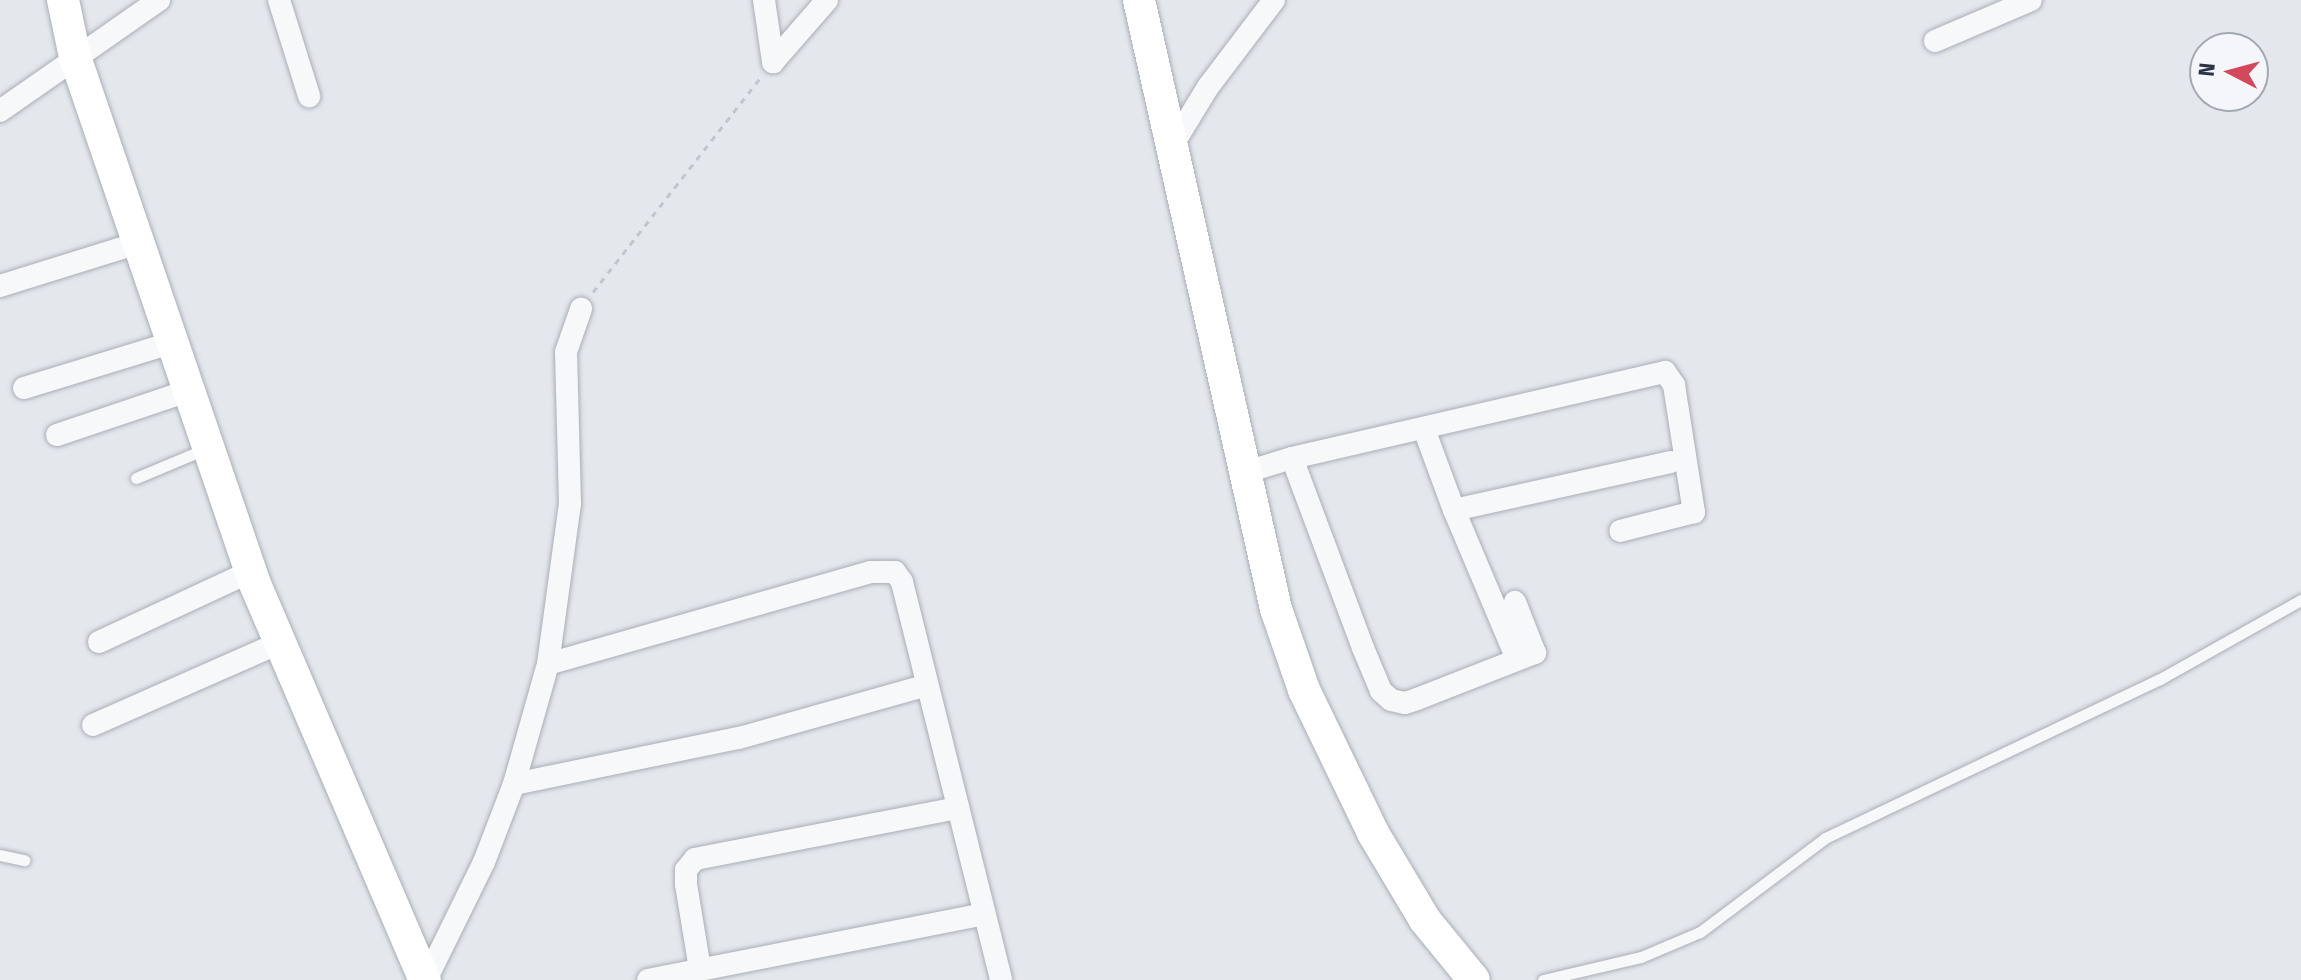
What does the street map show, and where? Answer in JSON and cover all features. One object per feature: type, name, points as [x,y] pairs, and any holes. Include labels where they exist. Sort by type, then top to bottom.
[{"type":"street","points":[[63,0],[75,57],[252,571],[281,648],[425,980]]},
{"type":"street","points":[[0,111],[159,0]]},
{"type":"street","points":[[279,0],[309,96]]},
{"type":"street","points":[[764,0],[773,62]]},
{"type":"street","points":[[773,62],[827,0]]},
{"type":"street","points":[[1139,0],[1276,609],[1304,690],[1334,759],[1425,920],[1474,980]]},
{"type":"street","points":[[1172,146],[1208,87],[1274,0]]},
{"type":"street","points":[[1935,41],[2031,0]]},
{"type":"street","points":[[0,286],[141,242]]},
{"type":"street","points":[[425,980],[484,862],[514,784],[548,664],[570,504],[566,352],[581,309]]},
{"type":"street","points":[[24,388],[174,342]]},
{"type":"street","points":[[1243,473],[1292,458],[1665,372],[1674,385],[1694,512],[1620,531]]},
{"type":"street","points":[[57,435],[191,390]]},
{"type":"street","points":[[1424,429],[1454,510],[1517,659]]},
{"type":"street","points":[[1292,458],[1363,648],[1381,691],[1391,700],[1405,703],[1535,653],[1515,602]]},
{"type":"street","points":[[1454,510],[1671,462]]},
{"type":"street","points":[[548,664],[884,569],[895,572],[902,582],[1001,980]]},
{"type":"street","points":[[99,642],[252,571]]},
{"type":"street","points":[[93,725],[281,648]]},
{"type":"street","points":[[514,784],[739,738],[927,685]]},
{"type":"street","points":[[700,969],[686,884],[686,870],[695,859],[958,808]]},
{"type":"street","points":[[648,980],[700,969],[756,969],[985,914]]},
{"type":"lane","points":[[136,478],[209,448]]},
{"type":"lane","points":[[1543,980],[1641,957],[1690,937],[1825,838],[2160,679],[2301,600]]},
{"type":"lane","points":[[0,855],[24,860]]},
{"type":"path","points":[[581,309],[773,62]]}]
